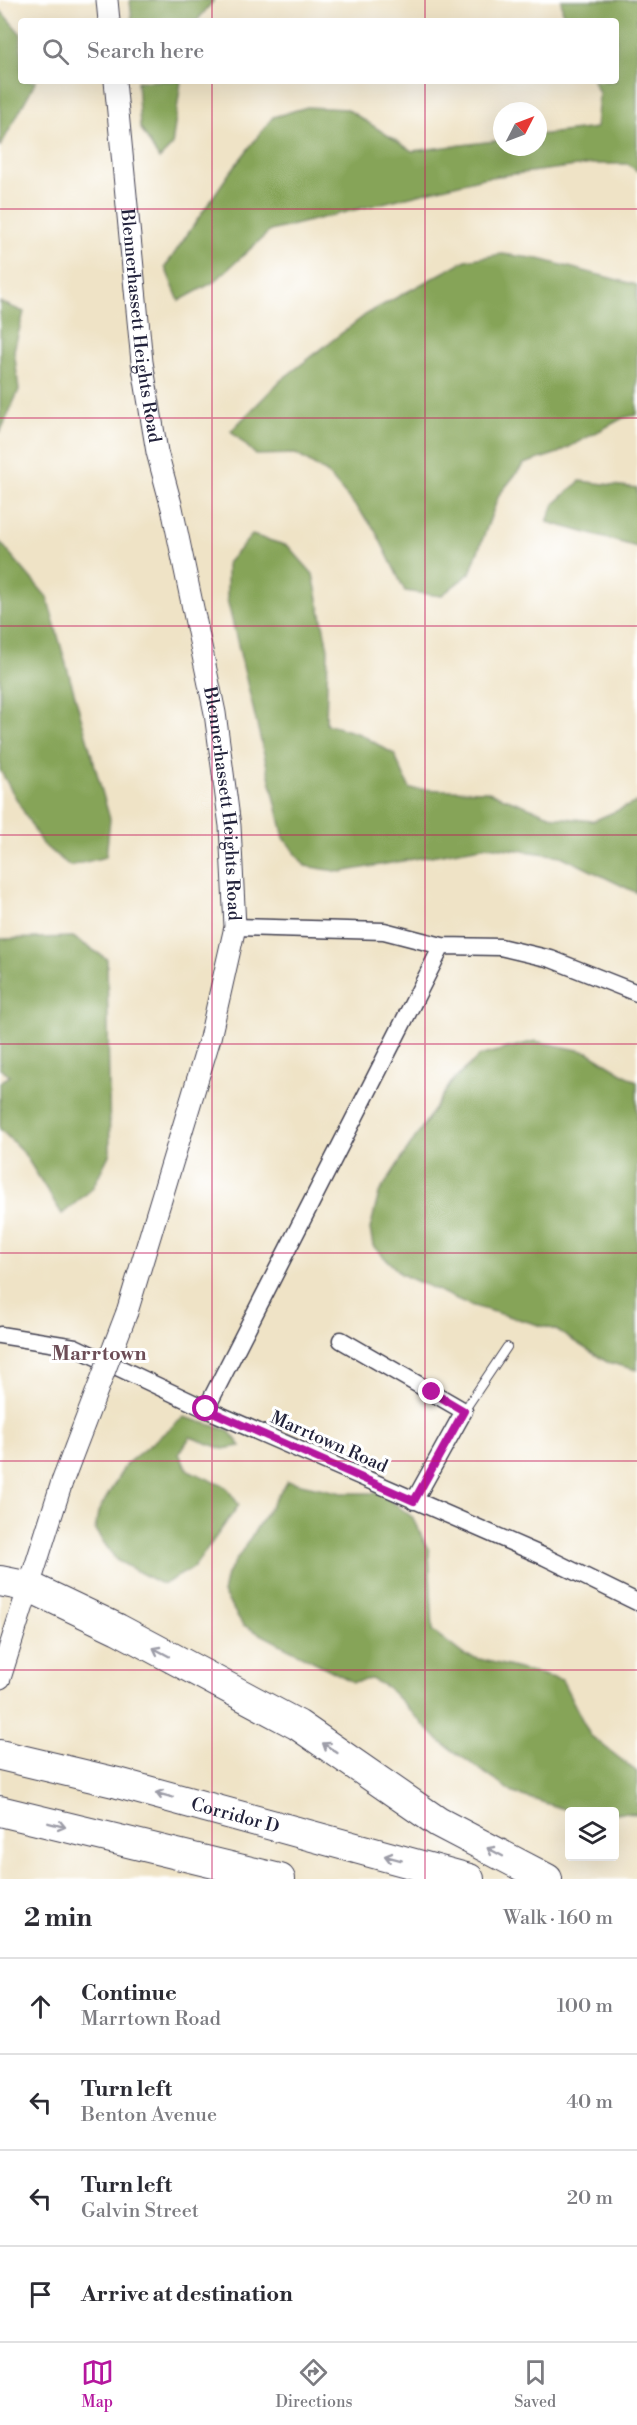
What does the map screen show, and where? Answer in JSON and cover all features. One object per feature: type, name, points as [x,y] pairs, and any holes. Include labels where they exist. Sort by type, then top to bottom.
[{"type":"highway","points":[[0,1581],[30,1587],[118,1629],[298,1725],[438,1822],[547,1879]]},
{"type":"highway","name":"Corridor D","points":[[0,1755],[129,1786],[469,1879]]},
{"type":"highway","points":[[0,1811],[280,1879]]},
{"type":"street","points":[[107,0],[110,18]]},
{"type":"street","name":"Blennerhassett Heights Road","points":[[0,1678],[62,1482],[127,1312],[210,1038],[235,927],[230,826],[215,713],[172,508],[157,452],[142,362],[115,84]]},
{"type":"street","points":[[235,927],[384,931],[442,946],[500,947],[551,959],[637,993]]},
{"type":"street","points":[[206,1409],[442,946]]},
{"type":"street","name":"Marrtown Road","points":[[0,1335],[75,1347],[206,1409],[545,1557],[637,1602]]},
{"type":"street","points":[[341,1340],[464,1411],[414,1501]]},
{"type":"lane","points":[[464,1411],[507,1347]]},
{"type":"green space","points":[[130,0],[214,0],[199,18],[132,18]]},
{"type":"green space","points":[[561,0],[637,0],[637,171],[628,164],[593,164],[483,178],[270,231],[214,282],[179,301],[165,267],[228,175],[273,117],[307,107],[347,109],[412,151],[493,141],[493,156],[547,156],[547,134],[596,128],[599,93],[594,84],[619,84],[619,18],[564,18]]},
{"type":"green space","points":[[0,10],[18,31],[18,84],[34,84],[0,147]]},
{"type":"green space","points":[[137,84],[181,84],[172,146],[159,159],[140,127]]},
{"type":"green space","points":[[502,254],[539,259],[637,285],[637,415],[623,418],[558,453],[524,464],[499,495],[470,573],[441,596],[405,591],[374,528],[327,473],[296,454],[256,455],[231,431],[281,380],[368,313],[466,260]]},
{"type":"green space","points":[[0,302],[24,312],[14,350],[19,390],[0,433]]},
{"type":"green space","points":[[580,481],[637,488],[637,547],[547,522],[554,504]]},
{"type":"green space","points":[[252,535],[288,546],[313,574],[328,649],[326,724],[360,734],[394,754],[410,789],[486,791],[555,817],[593,821],[637,802],[637,893],[561,856],[487,846],[341,872],[305,866],[284,838],[227,599],[227,563]]},
{"type":"green space","points":[[0,542],[47,597],[110,819],[106,857],[70,866],[42,844],[0,770]]},
{"type":"green space","points":[[73,937],[107,959],[110,1153],[92,1189],[62,1214],[23,1152],[0,1129],[0,1082],[10,1076],[0,1069],[0,939]]},
{"type":"green space","points":[[535,1041],[588,1052],[637,1082],[637,1370],[607,1362],[556,1330],[470,1305],[401,1274],[373,1246],[370,1229],[379,1193],[451,1083],[479,1056]]},
{"type":"green space","points":[[184,1417],[228,1430],[241,1446],[223,1449],[190,1437],[179,1454],[188,1470],[226,1487],[239,1505],[194,1567],[163,1585],[116,1560],[95,1530],[98,1512],[126,1464]]},
{"type":"green space","points":[[287,1481],[342,1493],[381,1493],[412,1517],[429,1551],[433,1631],[464,1655],[562,1680],[590,1735],[637,1772],[637,1814],[619,1813],[619,1807],[565,1807],[565,1809],[513,1793],[438,1740],[387,1687],[371,1679],[353,1682],[243,1625],[223,1593],[227,1574]]},
{"type":"district","name":"Marrtown","points":[[99,1354]]},
{"type":"route","points":[[206,1409],[414,1501],[464,1411],[432,1392]]}]
